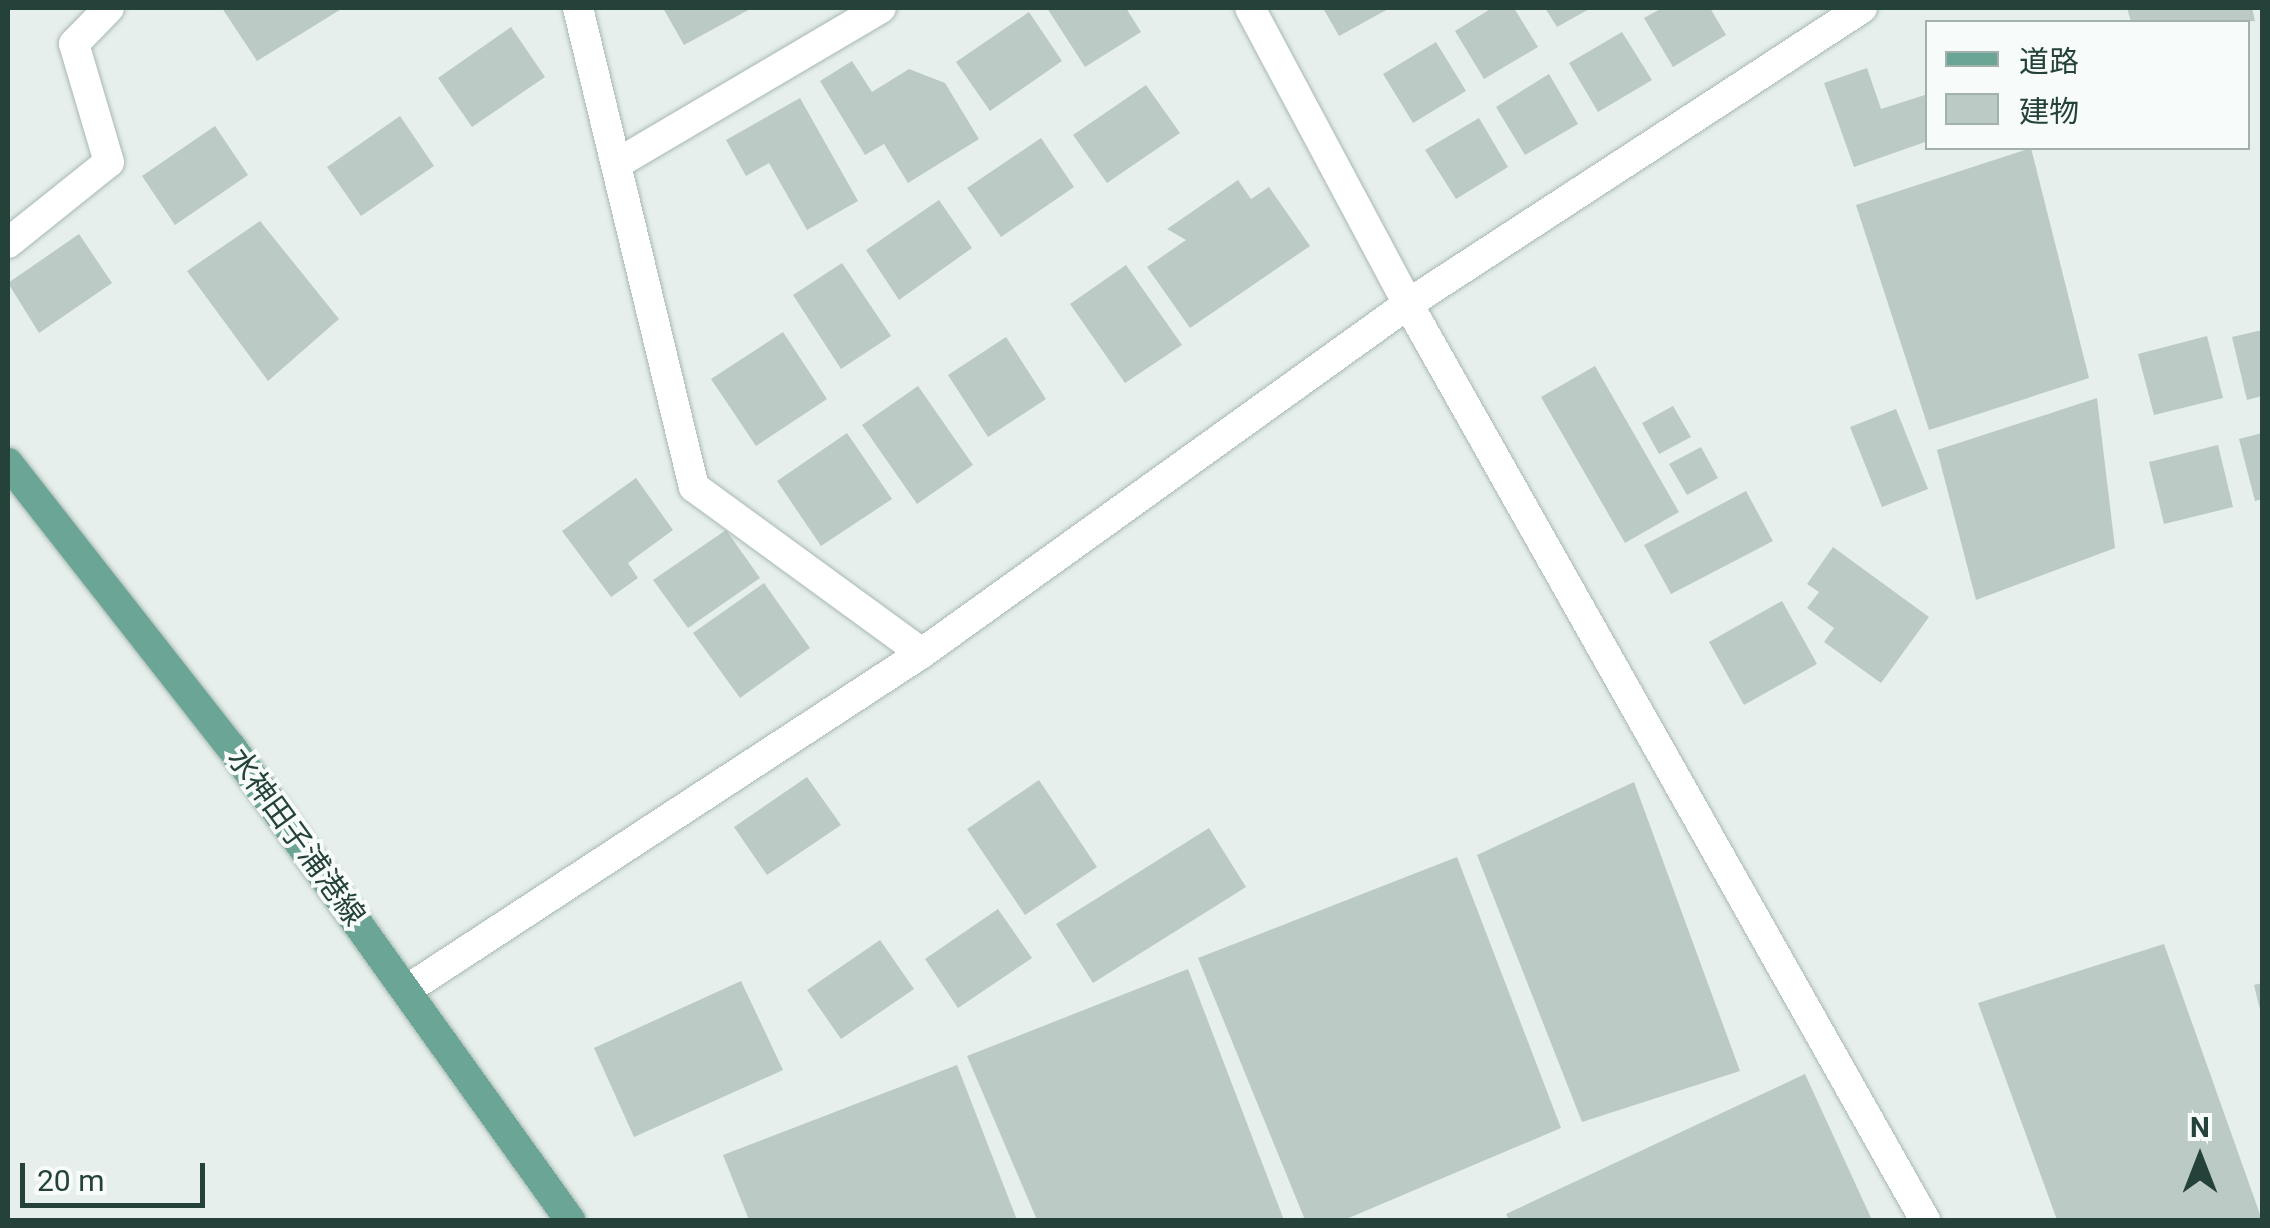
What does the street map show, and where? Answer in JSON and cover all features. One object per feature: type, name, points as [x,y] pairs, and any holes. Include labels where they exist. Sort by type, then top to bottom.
[{"type":"main road","name":"水神田子浦港線","points":[[8,464],[230,748],[408,989],[570,1220]]},
{"type":"street","points":[[8,242],[109,162],[74,44],[110,8]]},
{"type":"street","points":[[578,8],[694,487],[922,654]]},
{"type":"street","points":[[618,164],[881,8]]},
{"type":"street","points":[[1250,8],[1408,304],[1925,1220]]},
{"type":"street","points":[[408,989],[922,654],[1408,304],[1862,8]]},
{"type":"building","points":[[222,8],[343,8],[257,61]]},
{"type":"building","points":[[663,8],[752,8],[684,45]]},
{"type":"building","points":[[1047,8],[1126,8],[1141,32],[1085,67]]},
{"type":"building","points":[[1323,8],[1390,8],[1339,36]]},
{"type":"building","points":[[1492,8],[1514,8],[1538,47],[1484,79],[1455,31]]},
{"type":"building","points":[[1545,8],[1591,8],[1557,27]]},
{"type":"building","points":[[1662,8],[1710,8],[1726,35],[1673,67],[1644,18]]},
{"type":"building","points":[[2127,8],[2252,8],[2255,21],[2250,20],[2130,20]]},
{"type":"building","points":[[1029,12],[1062,61],[990,111],[956,62]]},
{"type":"building","points":[[511,27],[545,77],[472,127],[438,78]]},
{"type":"building","points":[[1622,32],[1652,80],[1598,112],[1569,63]]},
{"type":"building","points":[[1436,42],[1466,91],[1413,123],[1383,74]]},
{"type":"building","points":[[852,61],[872,92],[909,69],[945,83],[979,139],[908,183],[884,144],[865,155],[820,81]]},
{"type":"building","points":[[1867,68],[1881,109],[1925,95],[1925,142],[1854,167],[1824,83]]},
{"type":"building","points":[[1549,74],[1578,124],[1525,155],[1496,107]]},
{"type":"building","points":[[1146,85],[1180,133],[1107,183],[1073,135]]},
{"type":"building","points":[[800,98],[858,201],[807,230],[769,163],[746,176],[726,140]]},
{"type":"building","points":[[400,116],[434,166],[361,216],[327,167]]},
{"type":"building","points":[[1479,118],[1508,167],[1456,199],[1425,150]]},
{"type":"building","points":[[215,126],[248,175],[175,225],[142,176]]},
{"type":"building","points":[[1041,138],[1074,187],[1001,237],[967,188]]},
{"type":"building","points":[[2032,150],[2089,378],[1929,430],[1856,205]]},
{"type":"building","points":[[1238,180],[1251,199],[1269,187],[1310,246],[1190,328],[1147,267],[1186,240],[1167,229]]},
{"type":"building","points":[[939,200],[972,248],[899,300],[866,250]]},
{"type":"building","points":[[260,221],[339,319],[268,381],[187,271]]},
{"type":"building","points":[[79,234],[112,283],[39,333],[8,283]]},
{"type":"building","points":[[842,263],[891,336],[841,369],[793,295]]},
{"type":"building","points":[[1126,265],[1182,345],[1125,383],[1070,304]]},
{"type":"building","points":[[2262,330],[2262,396],[2247,400],[2232,337]]},
{"type":"building","points":[[783,332],[827,399],[756,446],[711,379]]},
{"type":"building","points":[[2207,336],[2223,398],[2154,415],[2138,354]]},
{"type":"building","points":[[1006,337],[1046,399],[988,437],[948,375]]},
{"type":"building","points":[[1595,366],[1679,512],[1625,543],[1541,397]]},
{"type":"building","points":[[918,386],[973,465],[917,504],[862,425]]},
{"type":"building","points":[[2097,398],[2115,548],[1976,600],[1937,450]]},
{"type":"building","points":[[1673,406],[1691,437],[1659,454],[1642,423]]},
{"type":"building","points":[[1896,409],[1928,489],[1882,507],[1850,427]]},
{"type":"building","points":[[847,433],[892,499],[821,546],[777,481]]},
{"type":"building","points":[[2262,433],[2262,499],[2255,501],[2239,439]]},
{"type":"building","points":[[2218,445],[2233,507],[2164,524],[2149,462]]},
{"type":"building","points":[[1701,447],[1718,478],[1687,495],[1669,464]]},
{"type":"building","points":[[636,478],[673,530],[628,563],[638,578],[611,597],[562,531]]},
{"type":"building","points":[[1746,491],[1773,541],[1671,594],[1644,545]]},
{"type":"building","points":[[726,530],[760,578],[688,628],[653,580]]},
{"type":"building","points":[[1833,547],[1929,617],[1881,683],[1824,642],[1834,628],[1807,608],[1819,592],[1807,584]]},
{"type":"building","points":[[764,583],[810,648],[740,698],[693,633]]},
{"type":"building","points":[[1782,601],[1817,664],[1744,705],[1709,642]]},
{"type":"building","points":[[807,777],[841,825],[767,875],[734,827]]},
{"type":"building","points":[[1039,780],[1097,867],[1025,915],[967,829]]},
{"type":"building","points":[[1634,782],[1740,1071],[1582,1122],[1477,855]]},
{"type":"building","points":[[1209,828],[1246,887],[1093,983],[1056,924]]},
{"type":"building","points":[[1457,857],[1561,1128],[1344,1220],[1305,1220],[1198,958]]},
{"type":"building","points":[[998,909],[1032,958],[958,1008],[925,959]]},
{"type":"building","points":[[880,940],[914,989],[841,1039],[807,990]]},
{"type":"building","points":[[2164,944],[2262,1220],[2057,1220],[1978,1003]]},
{"type":"building","points":[[1188,969],[1284,1220],[1037,1220],[967,1056]]},
{"type":"building","points":[[741,981],[783,1070],[634,1137],[594,1048]]},
{"type":"building","points":[[2262,983],[2262,1014],[2261,1014],[2254,985]]},
{"type":"building","points":[[957,1065],[1017,1220],[749,1220],[723,1155]]},
{"type":"building","points":[[1805,1074],[1872,1220],[1509,1220],[1506,1214]]}]
